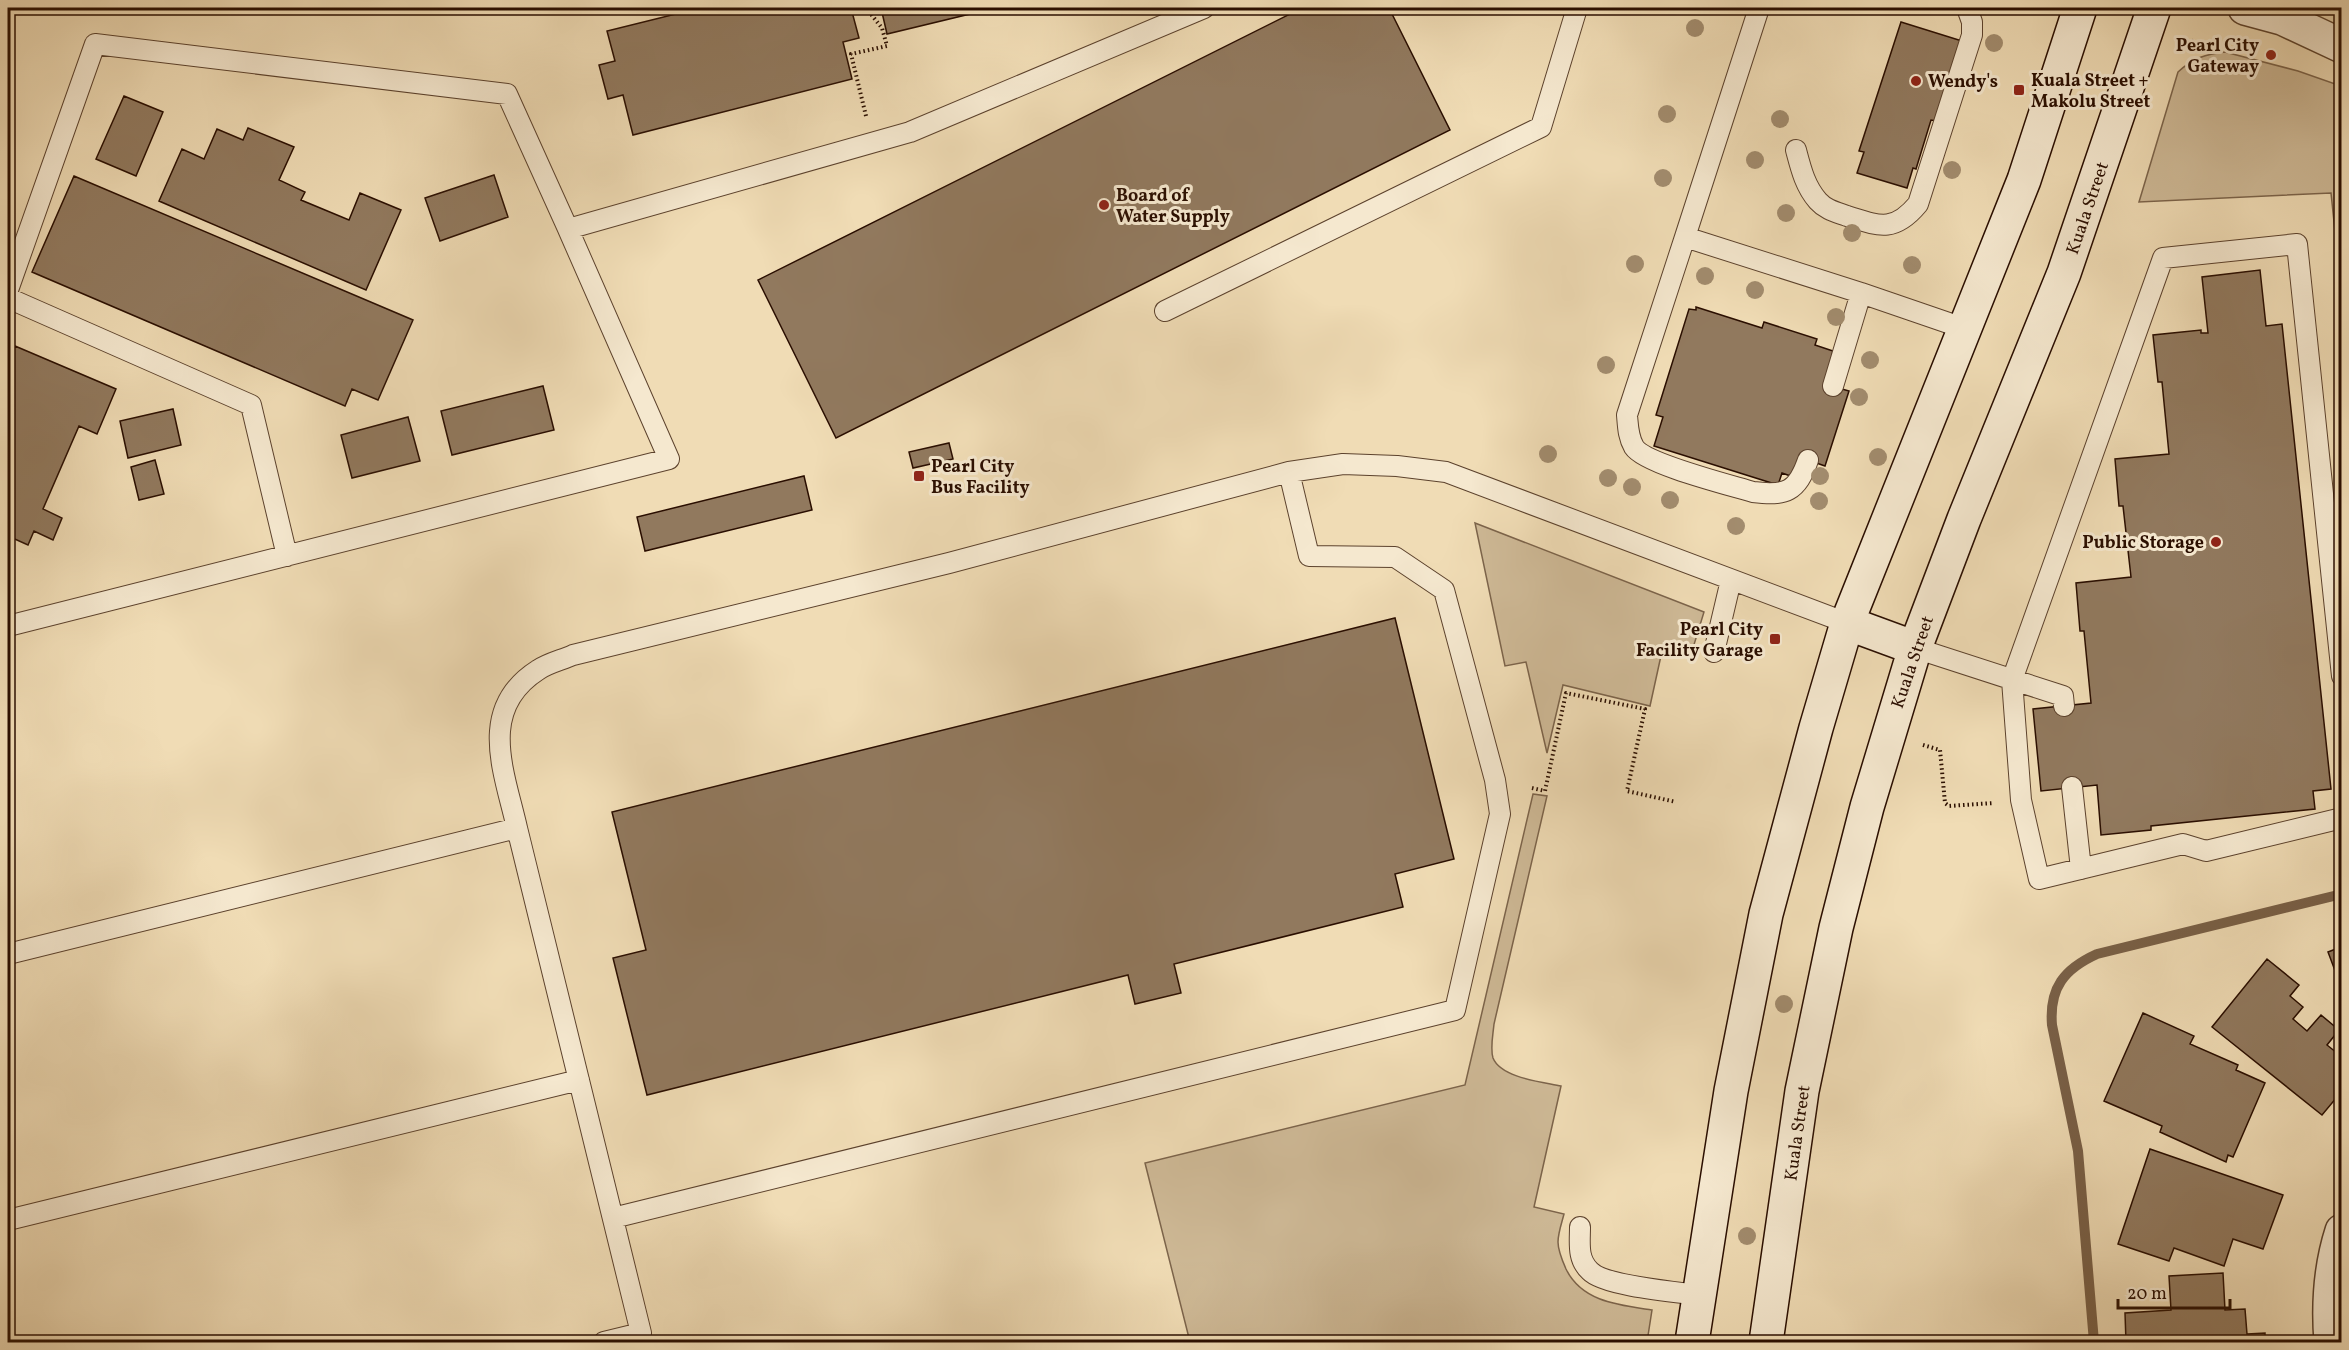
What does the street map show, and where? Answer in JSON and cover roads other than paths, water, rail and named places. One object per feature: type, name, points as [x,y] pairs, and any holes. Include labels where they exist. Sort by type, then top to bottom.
[{"type":"main road","points":[[1692,1342],[1731,1091],[1766,914],[1816,728],[1848,623],[2024,180],[2080,8]]},
{"type":"main road","name":"Kuala Street","points":[[1766,1342],[1802,1091],[1836,928],[1867,807],[1915,648],[1964,519],[2064,273],[2154,8]]},
{"type":"main road","points":[[2245,8],[2282,18],[2342,46]]},
{"type":"main road","points":[[1848,623],[1915,648]]},
{"type":"main road","points":[[2331,1342],[2329,1315],[2331,1270],[2342,1231]]},
{"type":"lane","points":[[568,228],[910,132],[1204,8]]},
{"type":"lane","points":[[1166,310],[1541,128],[1577,8]]},
{"type":"lane","points":[[1759,8],[1627,415],[1628,432],[1635,449],[1650,460],[1753,492],[1769,494],[1789,490],[1802,479],[1808,460]]},
{"type":"lane","points":[[1796,150],[1808,188],[1829,210],[1884,226],[1898,222],[1909,214],[1918,204],[1972,35],[1972,22],[1967,8]]},
{"type":"lane","points":[[8,290],[95,44],[507,94],[669,459],[8,626]]},
{"type":"lane","points":[[1685,237],[1966,329]]},
{"type":"lane","points":[[2342,676],[2296,244],[2163,258],[2012,680],[2021,800],[2039,879],[2183,844],[2206,851],[2342,818]]},
{"type":"lane","points":[[1833,386],[1861,293]]},
{"type":"lane","points":[[8,298],[251,405],[287,556]]},
{"type":"lane","points":[[604,1342],[641,1333],[498,746],[501,716],[516,690],[538,669],[573,655],[949,563],[1289,472],[1343,464],[1397,466],[1446,472],[1848,623]]},
{"type":"lane","points":[[613,1218],[1455,1010],[1500,814],[1495,780],[1444,590],[1395,557],[1310,556],[1289,472]]},
{"type":"lane","points":[[1714,652],[1731,580]]},
{"type":"lane","points":[[1915,648],[2063,696],[2064,706]]},
{"type":"lane","points":[[2072,787],[2081,868]]},
{"type":"lane","points":[[8,954],[517,828]]},
{"type":"lane","points":[[8,1220],[579,1080]]},
{"type":"lane","points":[[1580,1227],[1579,1252],[1590,1273],[1624,1284],[1699,1295]]},
{"type":"waterway","points":[[2094,1342],[2078,1151],[2052,1025],[2053,1000],[2056,990],[2067,973],[2097,954],[2342,894]]},
{"type":"place","name":"Pearl City Gateway","points":[[2271,55]]},
{"type":"place","name":"Wendy's","points":[[1916,81]]},
{"type":"place","name":"Kuala Street + Makolu Street","points":[[2019,90]]},
{"type":"place","name":"Board of Water Supply","points":[[1104,205]]},
{"type":"place","name":"Pearl City Bus Facility","points":[[919,476]]},
{"type":"place","name":"Public Storage","points":[[2216,542]]},
{"type":"place","name":"Pearl City Facility Garage","points":[[1775,639]]}]
